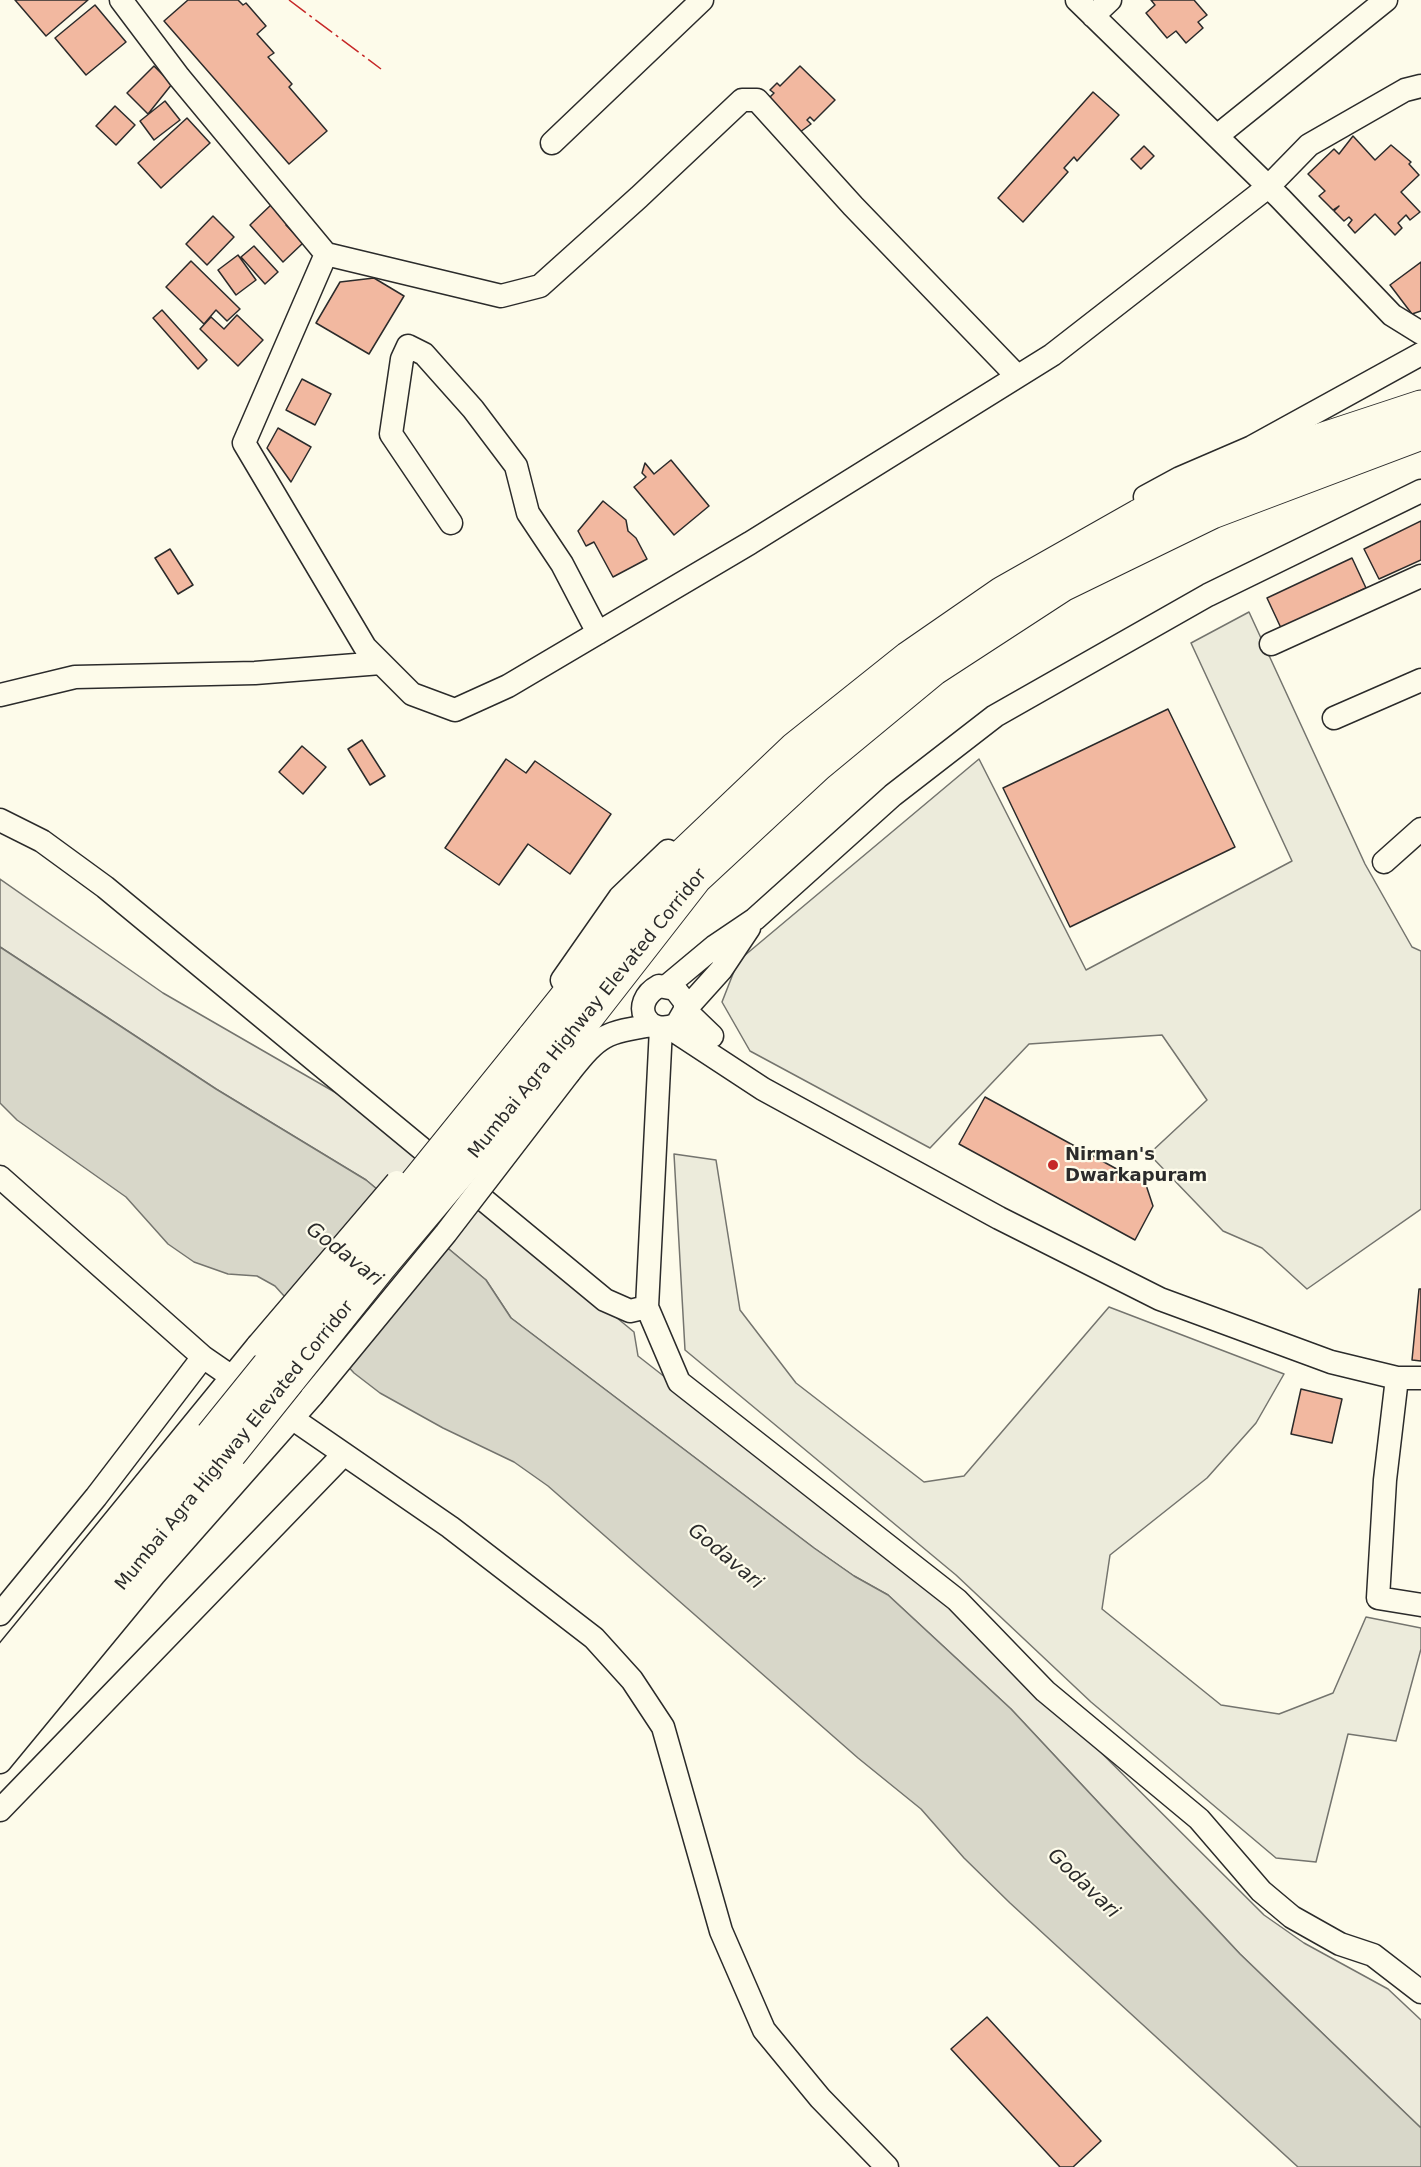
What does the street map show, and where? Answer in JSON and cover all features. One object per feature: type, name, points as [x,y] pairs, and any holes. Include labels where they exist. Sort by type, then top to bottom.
[{"type":"highway","name":"Mumbai Agra Highway Elevated Corridor","points":[[0,1687],[204,1444],[669,869],[795,749],[909,658],[1003,593],[1138,516],[1254,462],[1421,407]]},
{"type":"highway","name":"Mumbai Agra Highway Elevated Corridor","points":[[0,1729],[132,1575],[379,1267],[554,1059],[695,878],[818,764],[933,669],[1062,585],[1212,512],[1421,433]]},
{"type":"street","points":[[121,0],[179,77],[326,254],[501,296],[540,285],[639,197],[742,100],[757,100],[853,207],[1017,376]]},
{"type":"street","points":[[552,143],[702,0]]},
{"type":"street","points":[[1110,0],[1085,8],[1268,186],[1392,315],[1421,333]]},
{"type":"street","points":[[1217,136],[1386,0]]},
{"type":"street","points":[[326,254],[244,443],[365,646],[412,694],[455,710],[508,686],[750,543],[1052,355],[1268,186],[1309,145],[1405,90],[1421,86]]},
{"type":"street","points":[[451,523],[391,434],[402,359],[408,346],[424,354],[473,409],[516,466],[528,513],[562,564],[598,633]]},
{"type":"street","points":[[0,1660],[235,1377],[258,1345],[528,1028],[620,897],[753,769],[880,663],[991,586],[1180,478],[1252,447],[1421,354]]},
{"type":"street","points":[[1421,491],[1208,595],[995,716],[893,795],[755,919],[715,946],[667,986],[651,990],[643,1004],[647,1020],[731,1068],[999,1218],[1160,1299],[1331,1362],[1397,1378],[1421,1378]]},
{"type":"street","points":[[1271,644],[1421,576]]},
{"type":"street","points":[[0,695],[75,677],[255,673],[381,663]]},
{"type":"street","points":[[1334,718],[1421,680]]},
{"type":"street","points":[[0,820],[42,841],[105,887],[605,1300],[630,1311],[647,1307]]},
{"type":"street","points":[[1384,861],[1421,829]]},
{"type":"street","points":[[0,1762],[154,1575],[312,1396],[446,1233],[594,1041],[620,1030],[677,1024],[685,1010],[721,970],[755,919]]},
{"type":"street","points":[[721,970],[711,1001],[712,1036],[716,1050],[731,1068]]},
{"type":"street","points":[[667,986],[681,994],[685,1010],[712,1036]]},
{"type":"street","points":[[661,1027],[647,1307],[679,1382],[957,1600],[1046,1691],[1199,1819],[1261,1891],[1284,1910],[1340,1944],[1373,1955],[1421,1992]]},
{"type":"street","points":[[0,1177],[203,1357],[450,1527],[594,1638],[632,1680],[663,1727],[721,1931],[764,2030],[820,2098],[887,2167]]},
{"type":"street","points":[[0,1614],[7,1590],[96,1497],[203,1357]]},
{"type":"street","points":[[1397,1378],[1385,1480],[1378,1598],[1421,1605]]},
{"type":"street","points":[[0,1810],[344,1454]]},
{"type":"shaded area","points":[[1249,612],[1365,864],[1412,947],[1421,951],[1421,1209],[1307,1289],[1262,1248],[1223,1231],[1149,1154],[1207,1100],[1162,1035],[1029,1044],[930,1148],[750,1051],[722,1002],[738,961],[979,759],[1086,970],[1292,861],[1191,643]]},
{"type":"shaded area","points":[[0,879],[163,993],[364,1109],[634,1332],[638,1356],[941,1593],[1264,1915],[1304,1943],[1388,1989],[1421,2020],[1421,2128],[1240,1954],[1011,1709],[888,1595],[854,1576],[814,1548],[511,1318],[486,1280],[366,1180],[216,1089],[0,947]]},
{"type":"shaded area","points":[[674,1154],[716,1160],[740,1310],[796,1383],[924,1482],[964,1476],[1109,1307],[1284,1374],[1256,1423],[1207,1478],[1110,1555],[1102,1609],[1221,1705],[1279,1714],[1333,1693],[1366,1617],[1421,1628],[1421,1649],[1396,1741],[1348,1734],[1316,1862],[1276,1858],[1091,1702],[956,1575],[685,1350]]},
{"type":"water","name":"Godavari","points":[[0,947],[216,1089],[366,1180],[486,1280],[511,1318],[814,1548],[854,1576],[888,1595],[1011,1709],[1240,1954],[1421,2128],[1421,2167],[1298,2167],[1010,1903],[964,1858],[921,1809],[858,1758],[548,1486],[514,1462],[443,1428],[380,1393],[354,1373],[275,1286],[257,1276],[228,1274],[194,1262],[168,1244],[126,1197],[17,1120],[0,1103]]},
{"type":"building","points":[[15,0],[88,0],[46,36]]},
{"type":"building","points":[[188,0],[238,0],[243,5],[246,3],[266,26],[257,34],[274,53],[268,57],[292,84],[289,87],[327,131],[289,164],[164,21]]},
{"type":"building","points":[[1151,0],[1194,0],[1207,15],[1198,22],[1203,28],[1186,43],[1176,31],[1167,38],[1146,13],[1155,5]]},
{"type":"building","points":[[95,5],[126,42],[86,75],[55,38]]},
{"type":"building","points":[[154,66],[172,84],[148,114],[127,93]]},
{"type":"building","points":[[800,66],[835,100],[814,121],[810,117],[807,120],[811,124],[796,135],[764,103],[774,93],[770,90],[777,83],[780,86]]},
{"type":"building","points":[[1093,92],[1119,115],[1077,161],[1074,157],[1064,168],[1068,172],[1023,222],[998,198]]},
{"type":"building","points":[[165,101],[180,120],[154,140],[140,121]]},
{"type":"building","points":[[115,106],[135,125],[116,145],[96,126]]},
{"type":"building","points":[[187,118],[210,143],[161,188],[138,163]]},
{"type":"building","points":[[1353,136],[1375,160],[1391,145],[1411,162],[1409,164],[1419,175],[1401,192],[1420,212],[1410,220],[1406,215],[1398,223],[1402,228],[1395,235],[1375,214],[1355,233],[1348,225],[1352,220],[1349,217],[1344,221],[1334,211],[1339,206],[1333,210],[1319,196],[1325,191],[1308,174],[1334,149],[1339,154]]},
{"type":"building","points":[[1144,146],[1154,156],[1141,169],[1131,159]]},
{"type":"building","points":[[273,203],[290,221],[286,225],[303,243],[283,262],[250,225]]},
{"type":"building","points":[[213,216],[234,237],[207,265],[186,244]]},
{"type":"building","points":[[254,246],[278,272],[265,284],[241,257]]},
{"type":"building","points":[[238,255],[256,280],[236,295],[218,270]]},
{"type":"building","points":[[191,261],[240,309],[227,321],[216,310],[204,324],[166,287]]},
{"type":"building","points":[[1421,262],[1421,311],[1412,314],[1390,285]]},
{"type":"building","points":[[374,278],[404,296],[369,354],[316,323],[340,282]]},
{"type":"building","points":[[162,310],[207,360],[198,369],[153,318]]},
{"type":"building","points":[[237,315],[263,340],[238,366],[200,329],[211,317],[224,329]]},
{"type":"building","points":[[302,379],[331,394],[315,425],[286,410]]},
{"type":"building","points":[[278,428],[311,447],[291,482],[267,448]]},
{"type":"building","points":[[671,460],[709,506],[674,535],[634,487],[646,477],[642,473],[645,463],[654,474]]},
{"type":"building","points":[[603,501],[626,520],[628,531],[636,538],[647,559],[613,577],[594,542],[586,546],[578,531]]},
{"type":"building","points":[[1421,521],[1421,560],[1379,579],[1364,549]]},
{"type":"building","points":[[170,549],[193,585],[178,594],[155,558]]},
{"type":"building","points":[[1352,558],[1366,588],[1281,628],[1267,598]]},
{"type":"building","points":[[1168,709],[1235,847],[1070,927],[1003,788]]},
{"type":"building","points":[[362,740],[385,776],[370,785],[348,749]]},
{"type":"building","points":[[302,746],[326,767],[303,794],[279,772]]},
{"type":"building","points":[[506,759],[526,773],[535,761],[611,814],[570,874],[528,844],[499,885],[445,848]]},
{"type":"building","name":"Nirman's Dwarkapuram","points":[[985,1097],[1146,1185],[1153,1206],[1135,1240],[959,1144]]},
{"type":"building","points":[[1419,1289],[1421,1289],[1421,1361],[1412,1360]]},
{"type":"building","points":[[1301,1389],[1342,1399],[1332,1443],[1291,1434]]},
{"type":"building","points":[[987,2017],[1101,2141],[1073,2167],[1060,2167],[951,2049]]},
{"type":"power","points":[[289,0],[381,69]]},
{"type":"place","name":"Nirman's Dwarkapuram","points":[[1053,1165]]}]
